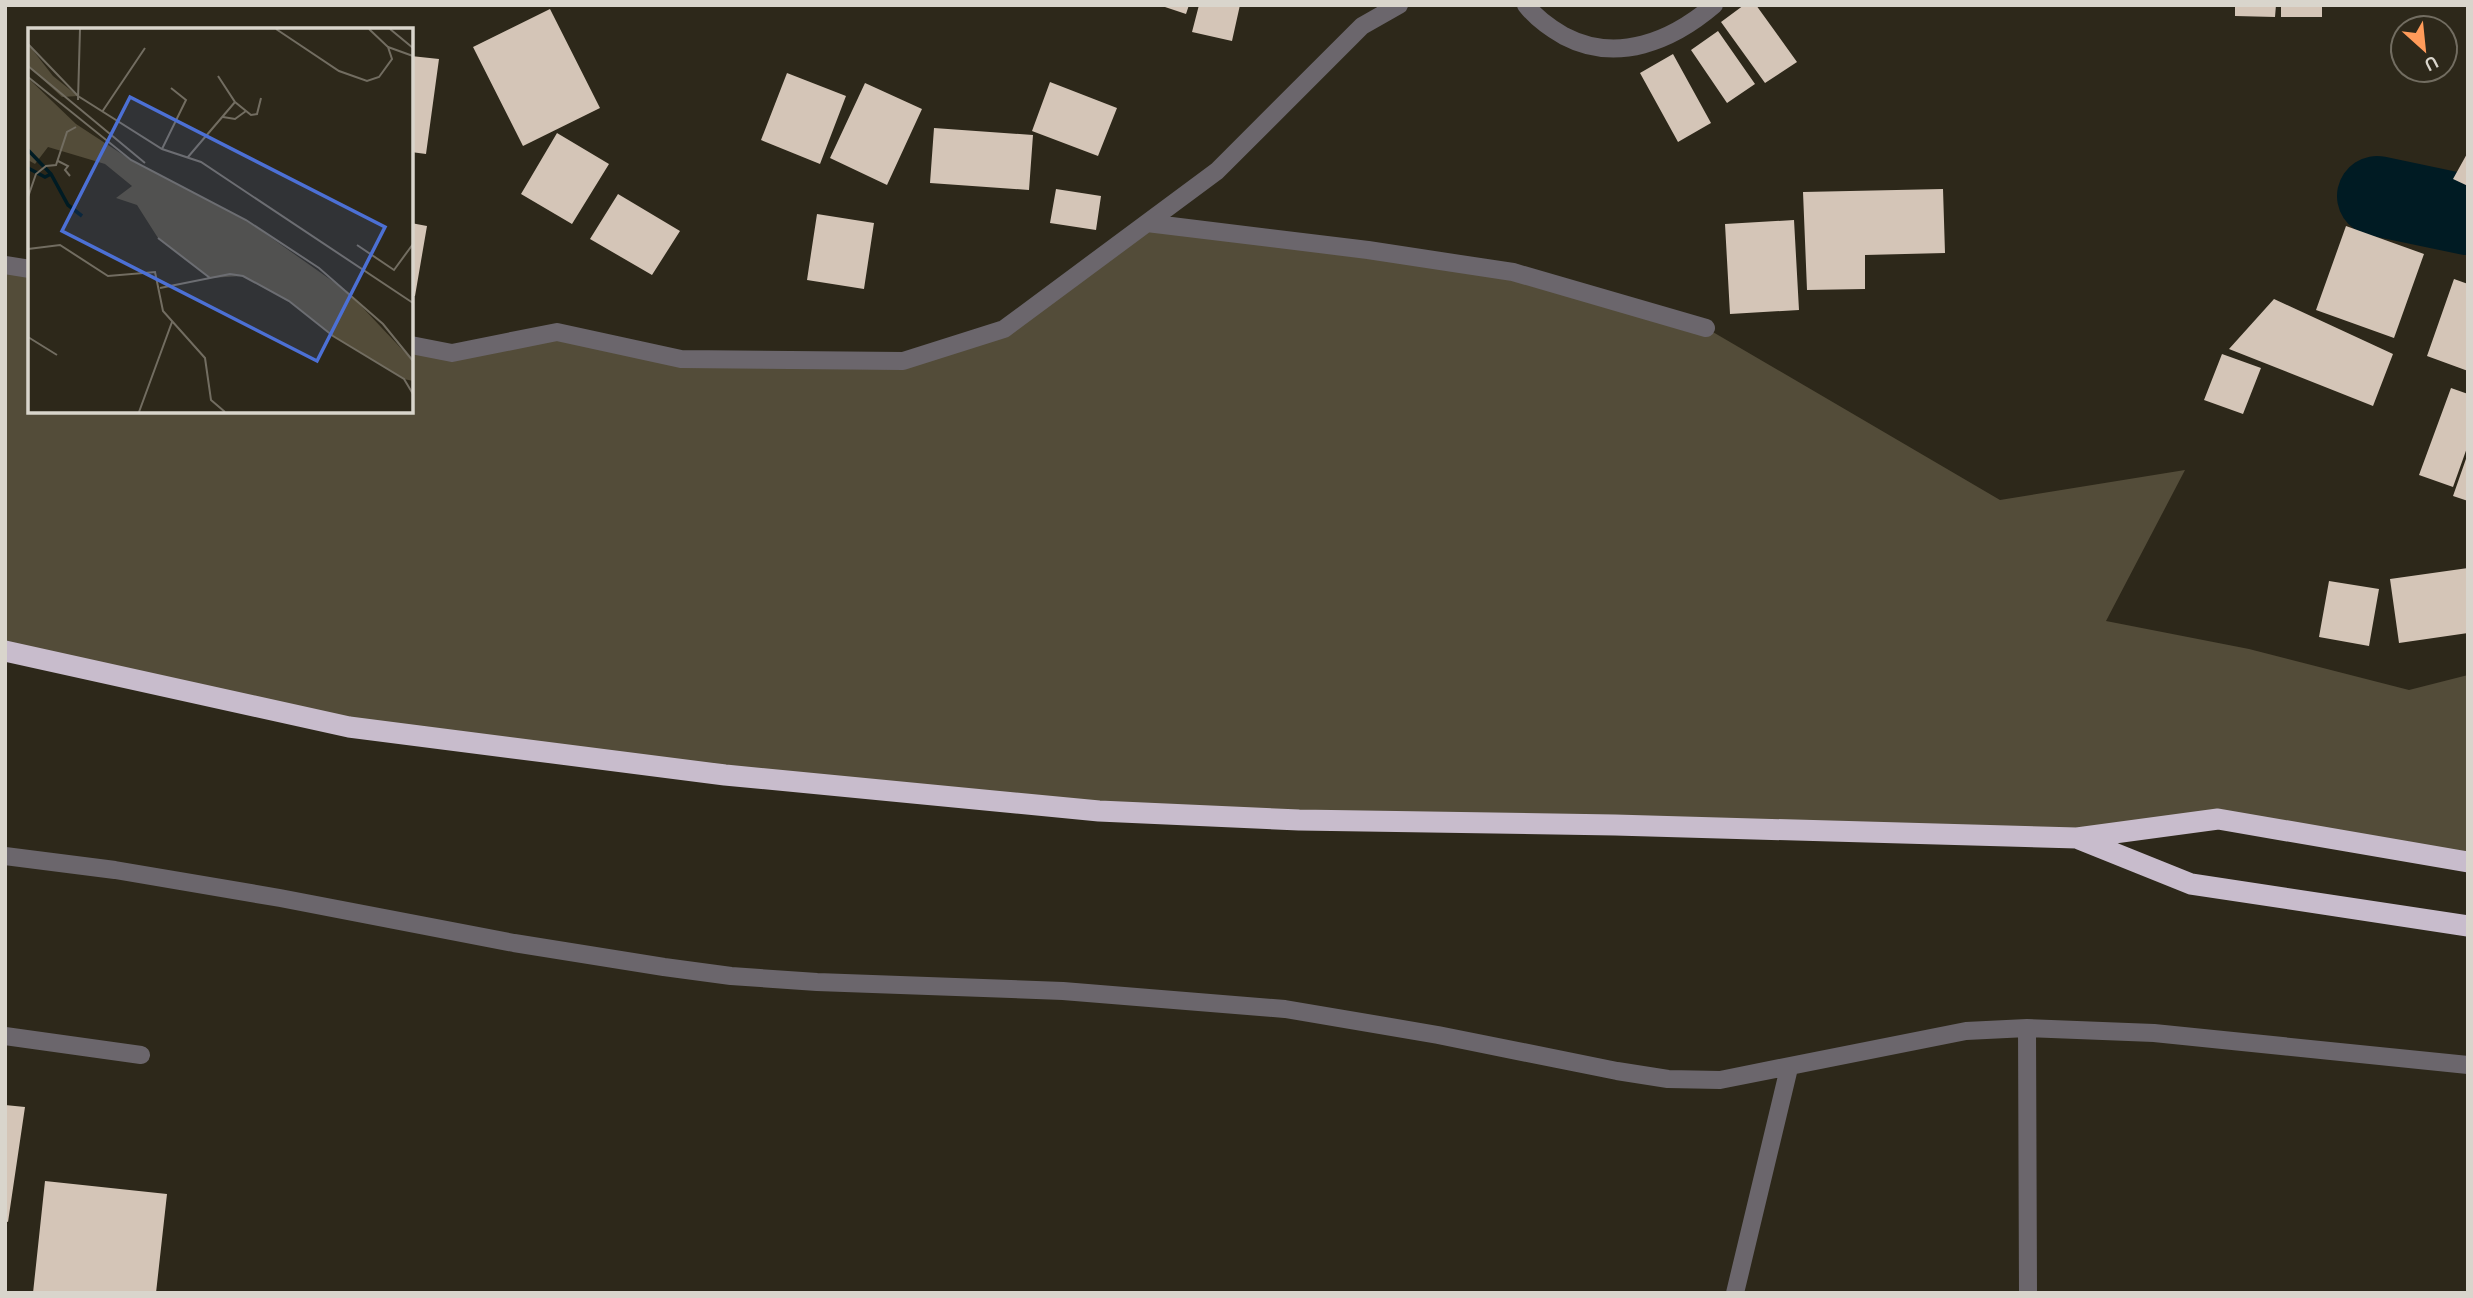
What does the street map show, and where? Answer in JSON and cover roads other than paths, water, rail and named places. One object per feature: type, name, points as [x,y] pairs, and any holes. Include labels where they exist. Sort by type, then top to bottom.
[{"type":"highway","points":[[5,650],[349,727],[725,775],[1099,811],[1298,820],[2077,838],[2218,819],[2468,862]]},
{"type":"highway","points":[[2077,838],[2191,884],[2468,926]]},
{"type":"street","points":[[413,345],[452,353],[557,332],[681,359],[903,361],[1004,329],[1217,171],[1362,26],[1399,5]]},
{"type":"street","points":[[1526,5],[1554,30],[1573,41],[1595,48],[1620,50],[1644,45],[1684,28],[1714,5]]},
{"type":"street","points":[[1147,223],[1368,250],[1513,272],[1706,328]]},
{"type":"street","points":[[5,265],[28,269]]},
{"type":"street","points":[[5,856],[115,870],[513,943],[731,976],[867,985],[1063,991],[1284,1009],[1668,1079],[1720,1080],[1966,1031],[2027,1028],[2154,1033],[2468,1065]]},
{"type":"street","points":[[2027,1028],[2028,1293]]},
{"type":"street","points":[[5,1036],[141,1055]]},
{"type":"street","points":[[1735,1293],[1789,1068]]},
{"type":"waterway","points":[[2377,196],[2468,215]]}]
